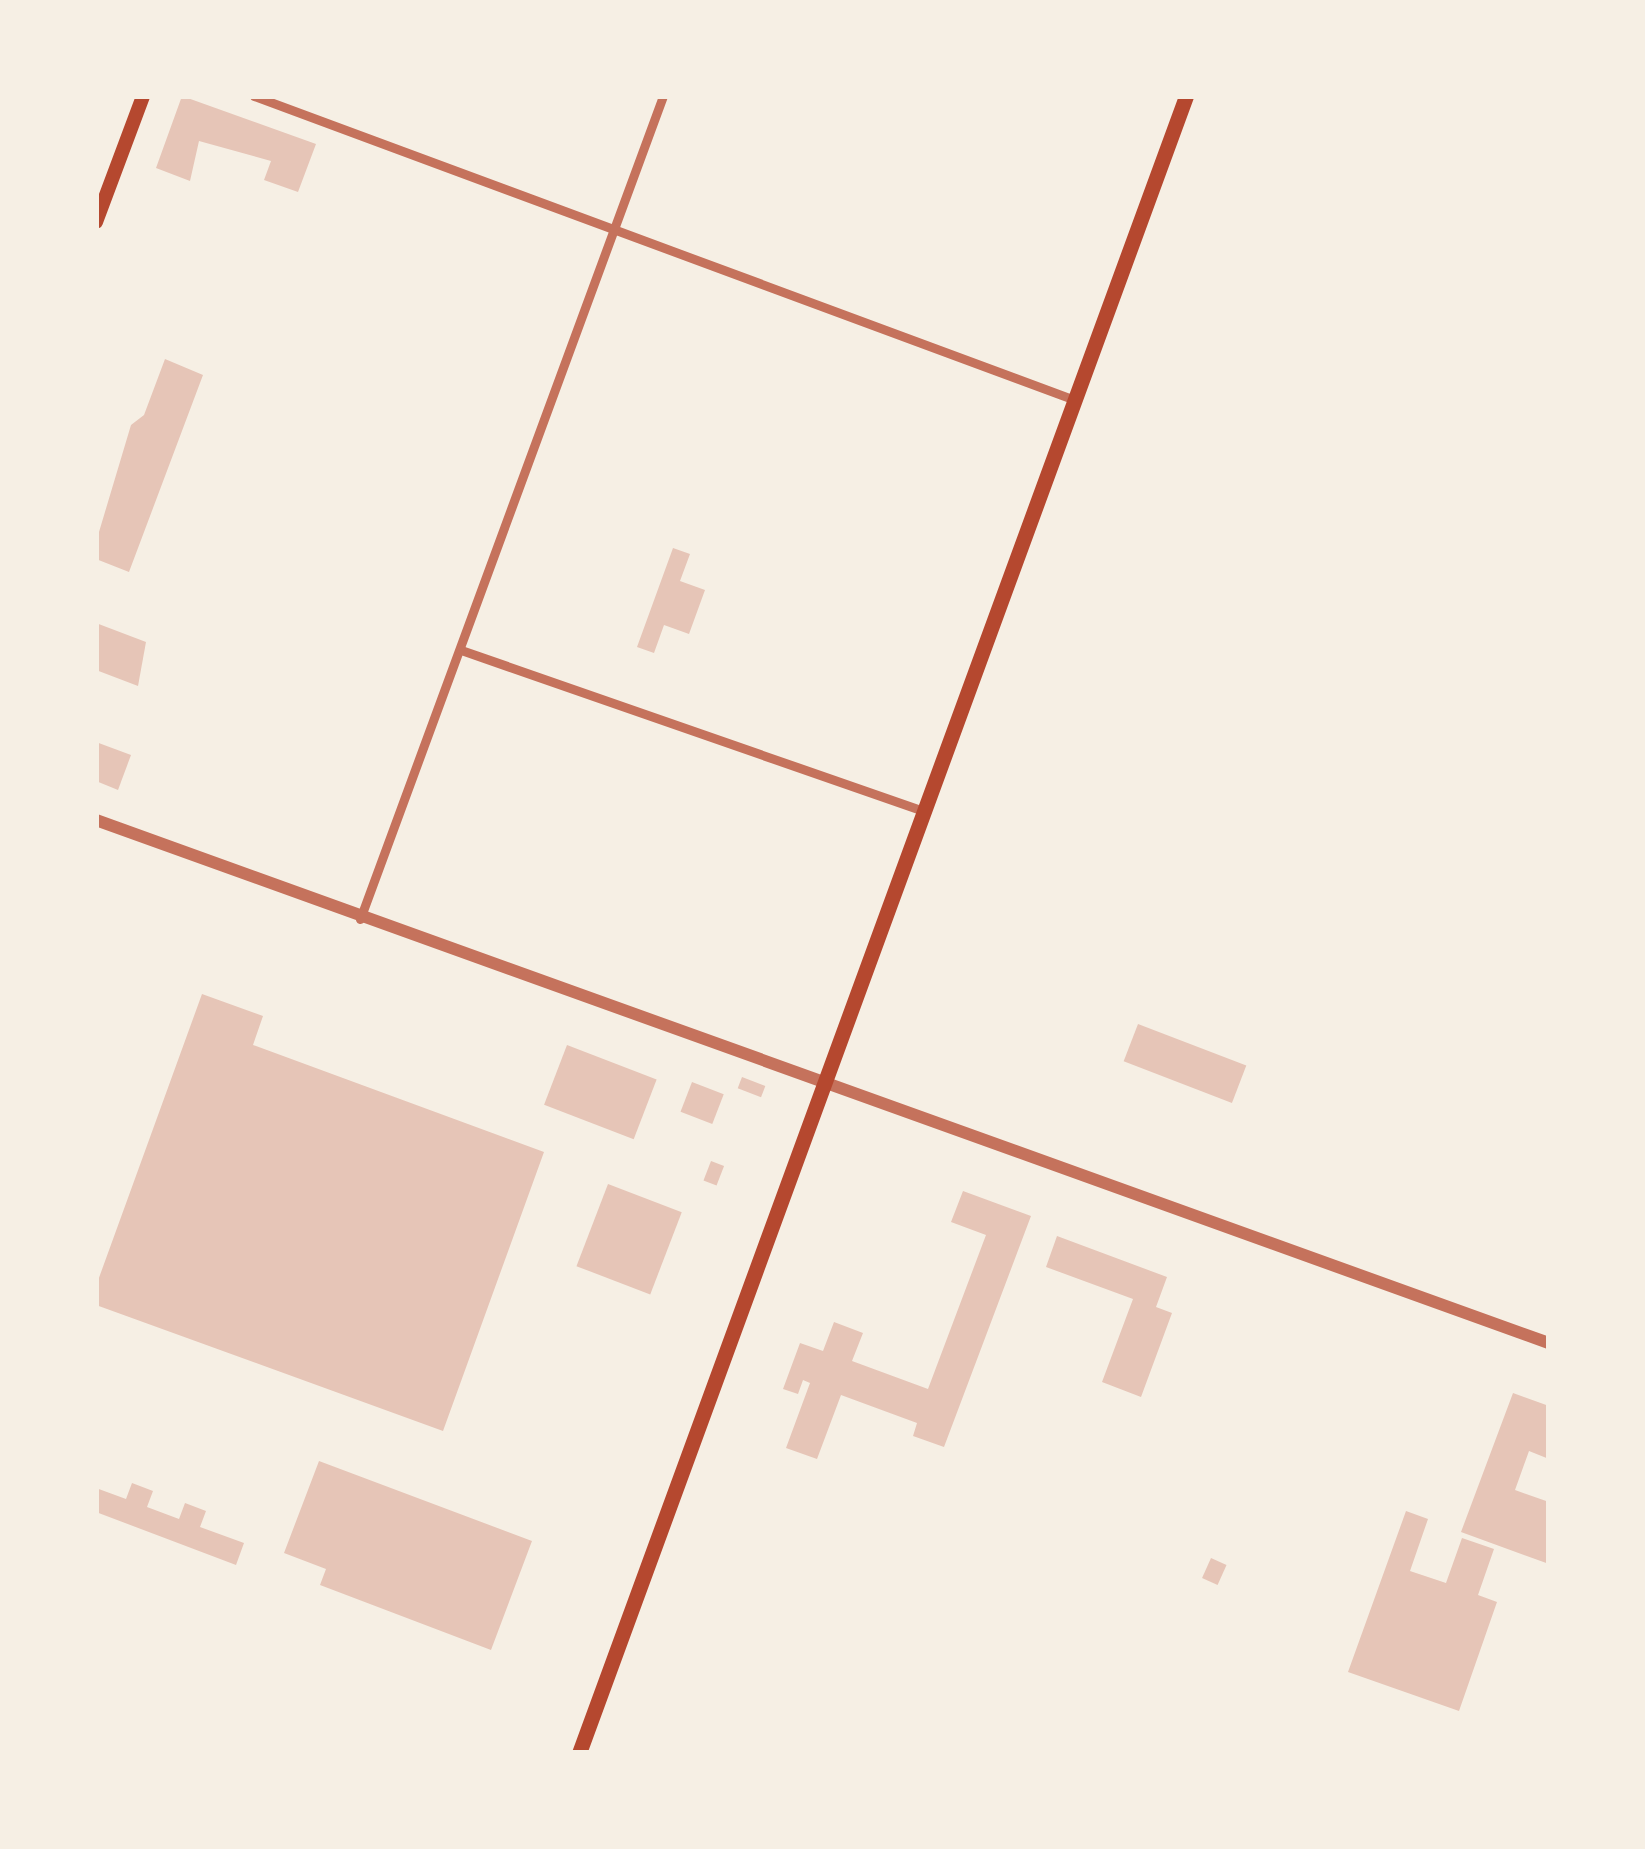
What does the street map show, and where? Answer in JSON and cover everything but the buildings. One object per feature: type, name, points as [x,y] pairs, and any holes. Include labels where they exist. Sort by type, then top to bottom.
[{"type":"main road","points":[[96,222],[143,96]]},
{"type":"main road","points":[[579,1753],[1186,96]]},
{"type":"street","points":[[254,96],[1075,400]]},
{"type":"street","points":[[360,919],[662,96]]},
{"type":"street","points":[[461,650],[923,811]]},
{"type":"street","points":[[96,820],[360,919],[1549,1343]]}]
